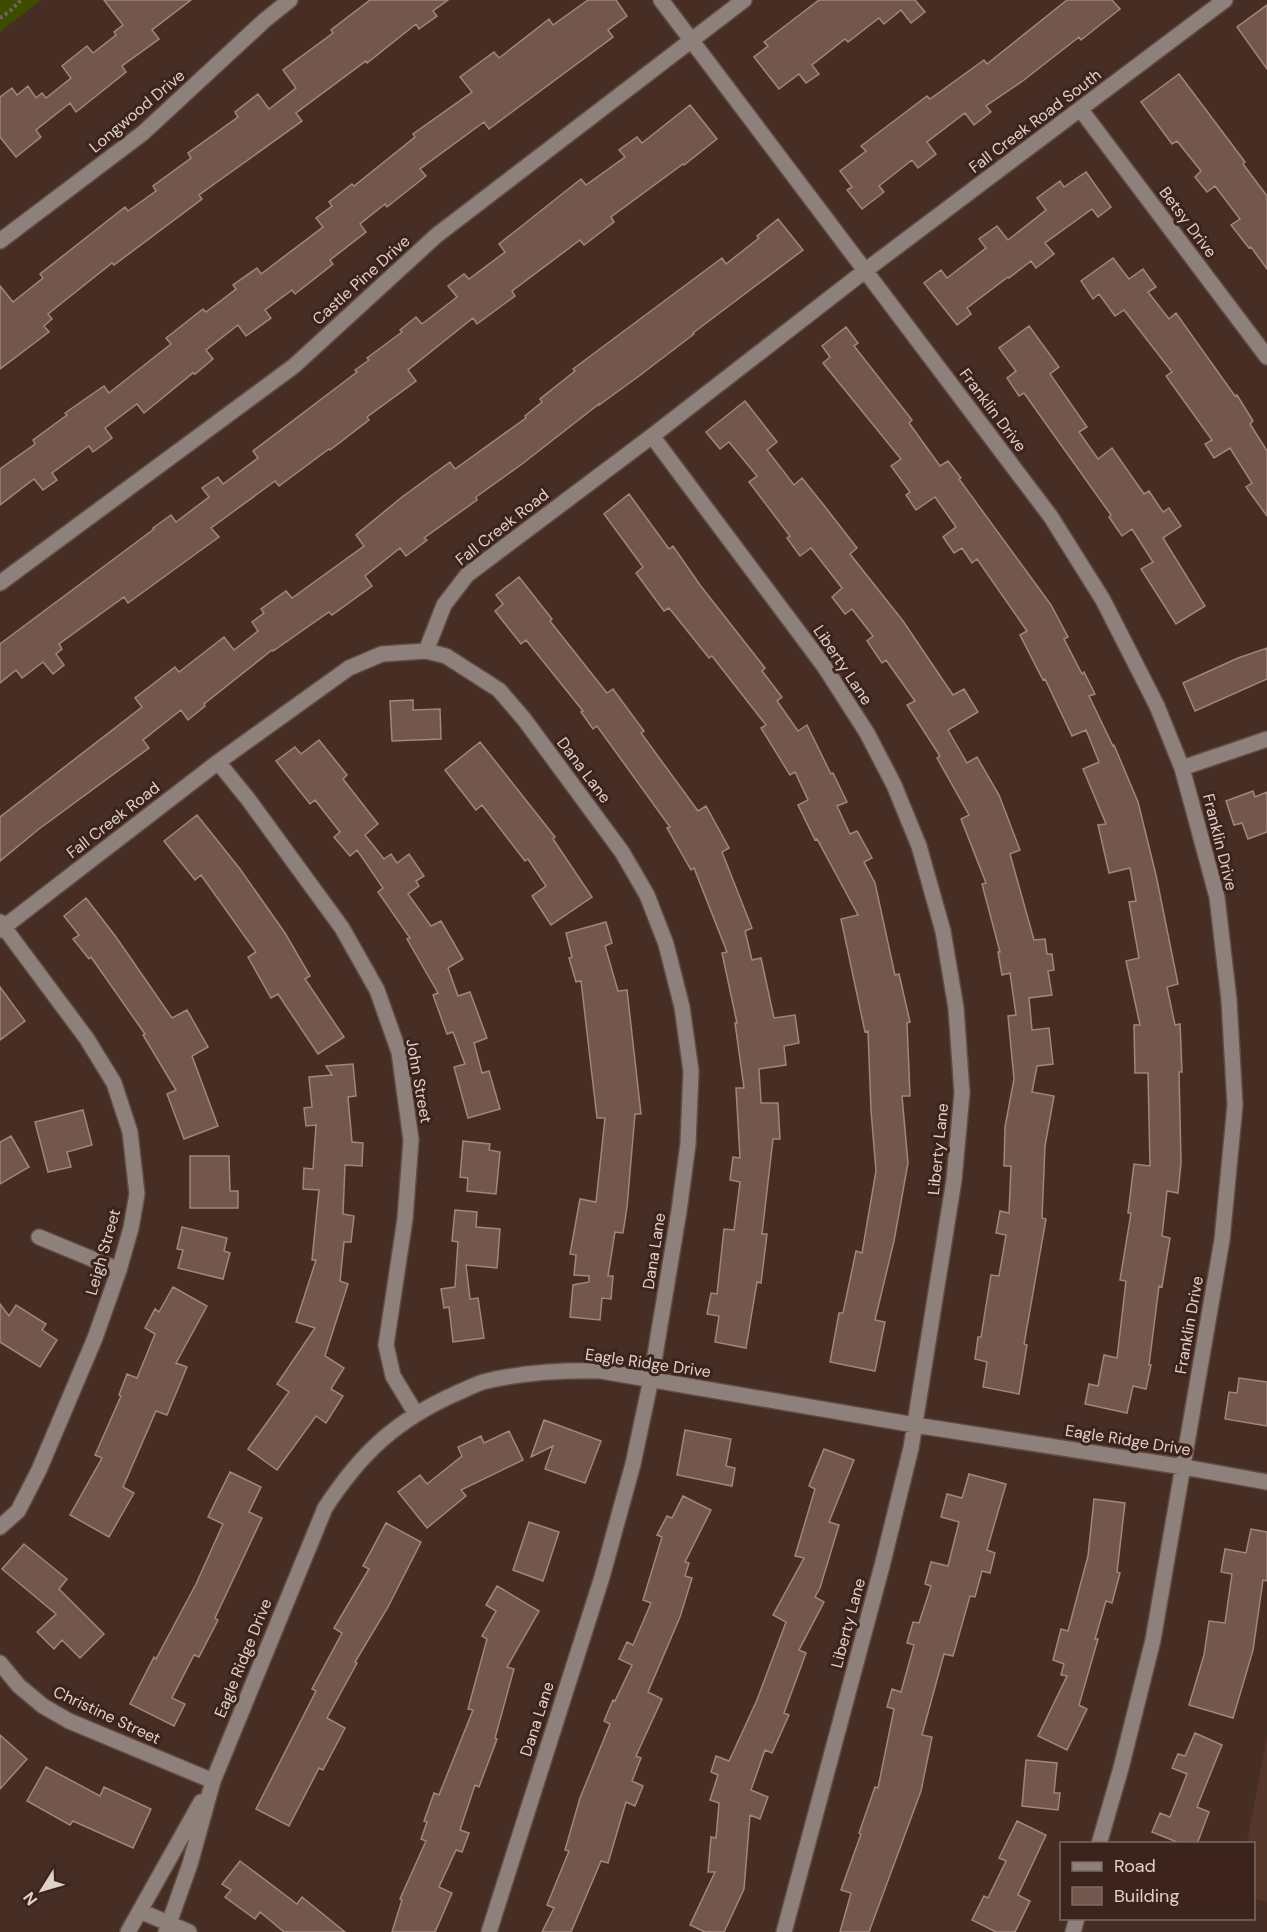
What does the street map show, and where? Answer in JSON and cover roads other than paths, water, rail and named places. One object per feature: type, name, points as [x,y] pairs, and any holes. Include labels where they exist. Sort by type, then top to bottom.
[{"type":"street","name":"Longwood Drive","points":[[0,241],[143,133],[265,20],[290,0]]},
{"type":"street","name":"Franklin Drive","points":[[661,0],[1051,517],[1103,600],[1157,706],[1182,768],[1217,897],[1229,1000],[1235,1105],[1222,1240],[1153,1640],[1100,1842]]},
{"type":"street","name":"Castle Pine Drive","points":[[0,583],[294,366],[437,235],[744,0]]},
{"type":"street","name":"Fall Creek Road South","points":[[866,270],[1225,0]]},
{"type":"street","name":"Betsy Drive","points":[[1081,110],[1267,357]]},
{"type":"street","name":"Fall Creek Road","points":[[1,926],[218,762],[349,668],[382,654],[426,651],[444,605],[467,575],[866,270]]},
{"type":"street","name":"Liberty Lane","points":[[652,435],[824,666],[867,733],[894,785],[919,846],[943,931],[956,1008],[962,1093],[954,1180],[911,1448],[882,1566],[784,1932]]},
{"type":"street","name":"Dana Lane","points":[[426,651],[446,656],[470,669],[499,690],[518,712],[622,852],[647,895],[666,944],[682,1007],[691,1071],[688,1144],[679,1211],[651,1379],[633,1464],[602,1577],[489,1932]]},
{"type":"street","points":[[1182,768],[1267,740]]},
{"type":"street","name":"John Street","points":[[218,762],[248,799],[342,928],[377,990],[399,1052],[411,1140],[405,1219],[386,1345],[393,1376],[416,1414]]},
{"type":"street","name":"Leigh Street","points":[[0,1527],[18,1511],[39,1470],[95,1338],[131,1228],[137,1194],[130,1132],[114,1083],[87,1039],[1,926]]},
{"type":"street","points":[[39,1237],[118,1270]]},
{"type":"street","name":"Eagle Ridge Drive","points":[[168,1927],[190,1864],[213,1781],[325,1508],[357,1464],[389,1432],[444,1399],[485,1381],[551,1370],[601,1371],[1267,1482]]},
{"type":"street","name":"Christine Street","points":[[0,1663],[20,1686],[43,1706],[60,1716],[213,1781]]},
{"type":"street","name":"Eagle Ridge Drive","points":[[128,1932],[213,1781]]},
{"type":"street","points":[[140,1911],[168,1927],[189,1932]]}]
